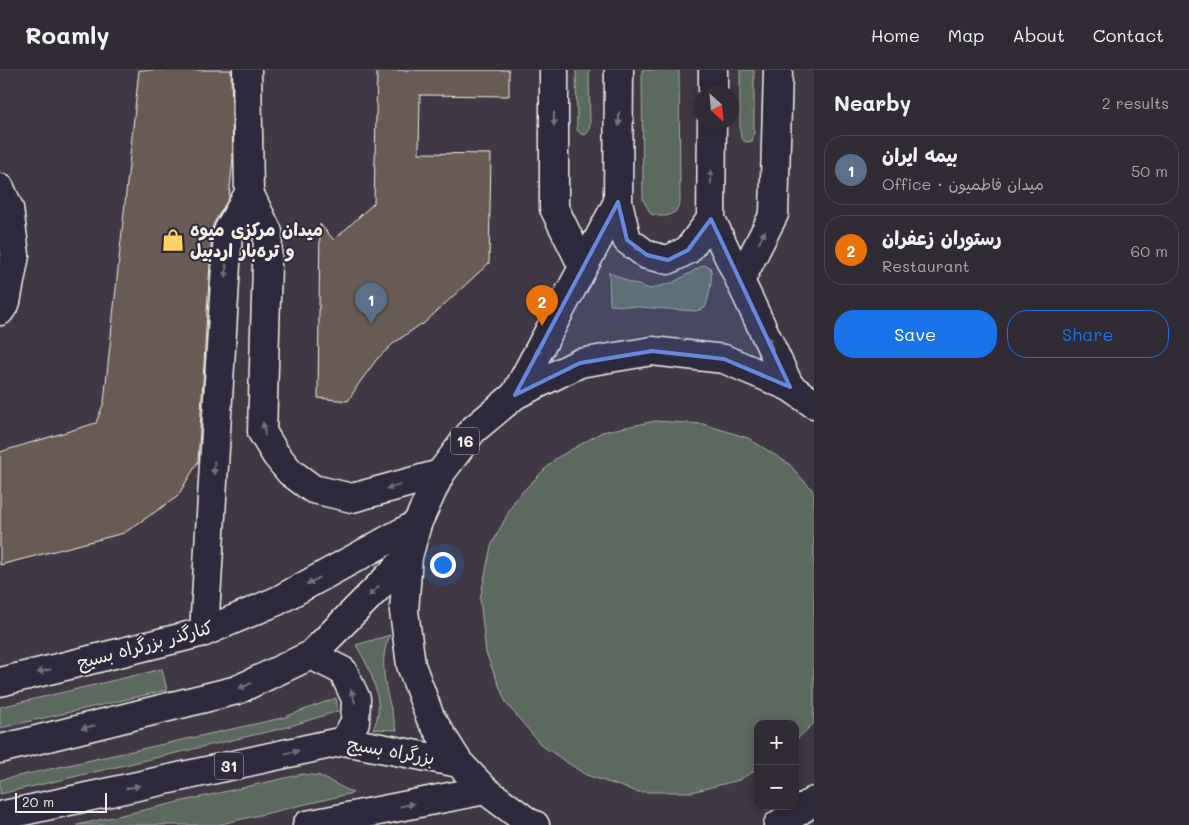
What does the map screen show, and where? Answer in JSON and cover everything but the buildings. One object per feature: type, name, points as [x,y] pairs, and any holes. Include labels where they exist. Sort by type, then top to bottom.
[{"type":"main road","points":[[247,70],[249,193],[268,232],[262,432],[276,455],[290,472],[313,489],[352,498],[440,474]]},
{"type":"main road","points":[[554,70],[554,208],[583,267]]},
{"type":"main road","points":[[619,70],[618,202],[628,240],[647,255],[668,260],[688,250],[710,219]]},
{"type":"main road","points":[[713,85],[714,70]]},
{"type":"main road","points":[[740,281],[774,214],[778,70]]},
{"type":"main road","points":[[712,130],[710,219],[790,388]]},
{"type":"main road","points":[[0,188],[9,208],[15,255],[6,302],[0,311]]},
{"type":"main road","points":[[204,632],[228,231],[249,193]]},
{"type":"main road","points":[[515,395],[618,202]]},
{"type":"main road","name":"16","points":[[530,824],[485,790],[459,763],[430,717],[411,665],[404,611],[408,556],[417,524],[440,474],[473,430],[515,395],[580,363],[652,351],[724,359],[790,388],[814,404]]},
{"type":"main road","name":"کنارگذر بزرگراه بسیج","points":[[0,682],[204,632],[277,600],[417,524]]},
{"type":"main road","points":[[0,749],[237,690],[311,655],[408,556]]},
{"type":"main road","points":[[311,655],[343,670],[356,699],[356,722],[344,741]]},
{"type":"main road","name":"بزرگراه بسیج","points":[[0,816],[344,741],[459,763]]},
{"type":"main road","points":[[307,825],[485,790]]},
{"type":"main road","points":[[778,825],[814,802]]},
{"type":"highlighted area","points":[[618,202],[627,240],[647,255],[668,260],[688,250],[711,219],[790,387],[724,359],[652,351],[580,363],[515,395]]},
{"type":"green space","points":[[576,70],[589,70],[590,123],[589,131],[585,135],[577,130]]},
{"type":"green space","points":[[642,70],[679,70],[680,203],[675,212],[667,216],[651,214],[643,200]]},
{"type":"green space","points":[[740,70],[754,70],[754,133],[752,141],[746,142],[741,138],[740,130]]},
{"type":"green space","points":[[704,265],[710,267],[711,271],[711,281],[705,308],[696,311],[610,305],[609,272],[629,282],[650,289],[674,282]]},
{"type":"green space","points":[[655,421],[703,424],[748,438],[789,464],[814,492],[814,723],[799,737],[799,720],[754,720],[754,771],[739,780],[692,792],[638,792],[586,775],[541,745],[506,703],[486,653],[480,599],[491,546],[516,498],[555,459],[602,432]]},
{"type":"green space","points":[[390,635],[385,649],[384,670],[386,690],[397,730],[373,729],[378,709],[375,686],[367,664],[356,645]]},
{"type":"green space","points":[[162,669],[167,690],[0,728],[0,707]]},
{"type":"green space","points":[[336,698],[338,711],[284,728],[0,794],[0,780],[282,718]]},
{"type":"green space","points":[[303,774],[320,776],[353,793],[217,825],[77,825]]},
{"type":"place","name":"میدان مرکزی میوه و تره‌بار اردبیل","points":[[173,240]]},
{"type":"place","name":"بیمه ایران","points":[[371,324]]},
{"type":"place","name":"رستوران زعفران","points":[[542,326]]}]
